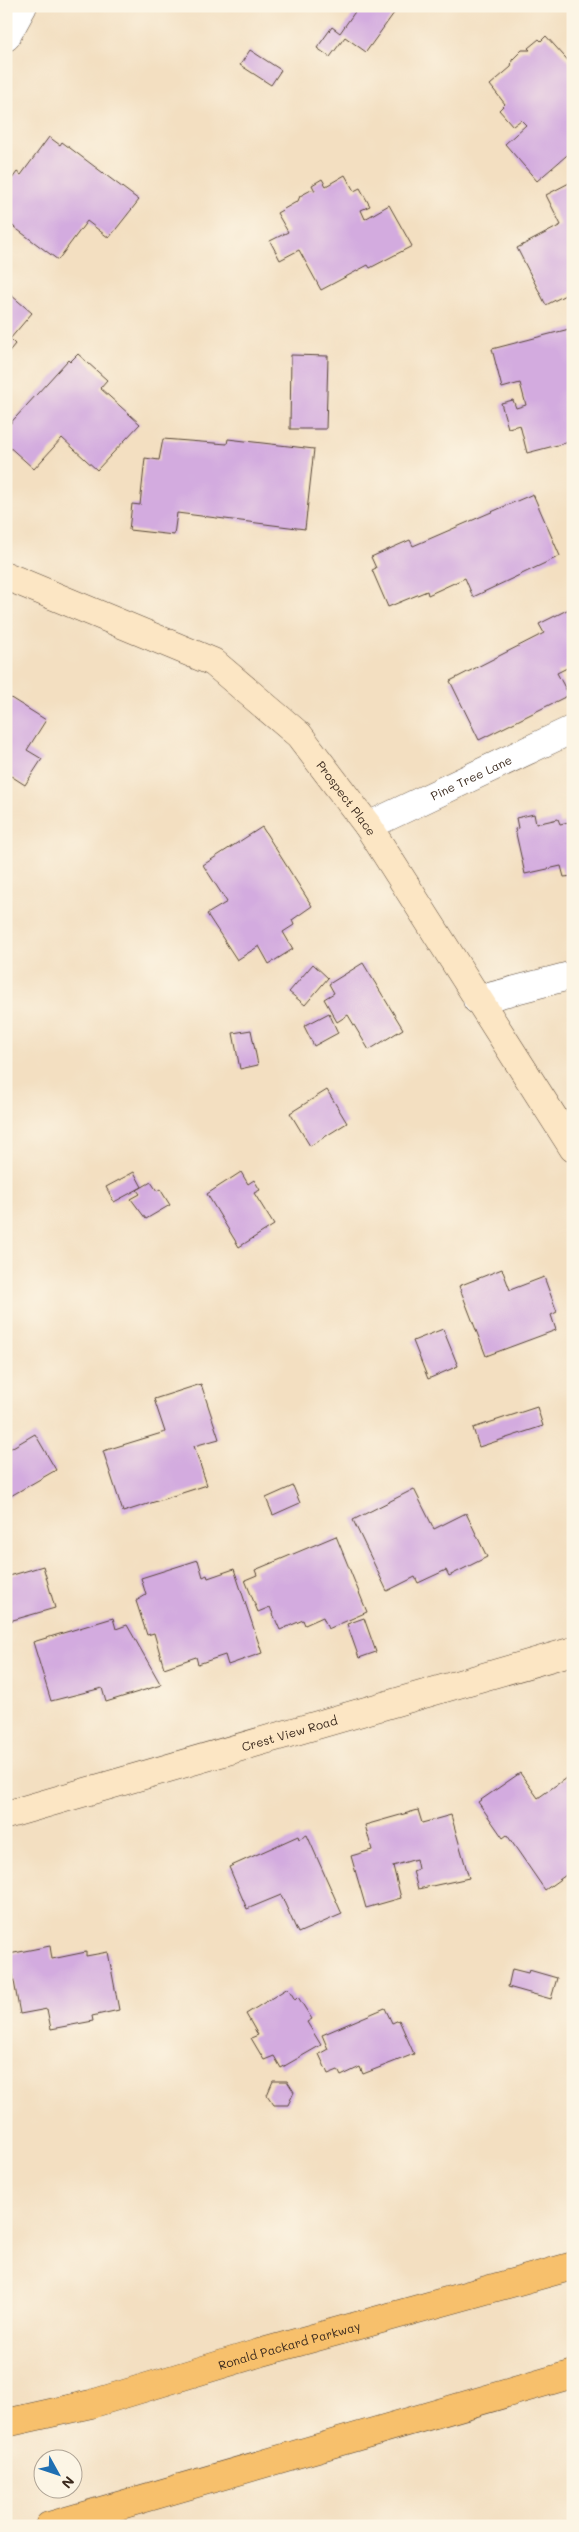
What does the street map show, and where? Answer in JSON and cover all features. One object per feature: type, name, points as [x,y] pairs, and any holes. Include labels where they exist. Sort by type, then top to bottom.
[{"type":"highway","name":"Ronald Packard Parkway","points":[[6,2423],[91,2404],[259,2353],[573,2266]]},
{"type":"highway","points":[[50,2526],[209,2481],[377,2429],[573,2374]]},
{"type":"street","points":[[6,37],[23,6]]},
{"type":"street","name":"Prospect Place","points":[[6,576],[213,662],[300,735],[368,826],[573,1148]]},
{"type":"street","name":"Pine Tree Lane","points":[[368,826],[573,729]]},
{"type":"street","points":[[477,1000],[573,975]]},
{"type":"street","name":"Crest View Road","points":[[6,1815],[573,1651]]},
{"type":"building","points":[[359,6],[384,6],[394,13],[366,52],[345,37],[330,57],[317,48],[332,27],[340,33]]},
{"type":"building","points":[[546,36],[573,66],[573,130],[567,135],[573,141],[573,150],[537,181],[505,144],[526,125],[521,120],[513,126],[499,110],[505,104],[490,85],[511,67],[512,60],[522,50],[530,50],[528,48]]},
{"type":"building","points":[[250,50],[281,70],[271,85],[240,65]]},
{"type":"building","points":[[49,137],[60,145],[62,142],[139,200],[109,238],[87,221],[58,260],[6,221],[6,187],[17,172],[21,175]]},
{"type":"building","points":[[345,175],[354,191],[360,188],[370,206],[361,210],[365,219],[389,205],[412,246],[370,268],[368,265],[321,290],[299,250],[280,260],[270,241],[288,232],[277,213],[298,201],[300,196],[311,190],[315,191],[312,185],[322,179],[326,186]]},
{"type":"building","points":[[573,181],[573,291],[546,305],[517,248],[561,225],[546,195]]},
{"type":"building","points":[[11,295],[32,313],[10,339],[15,344],[6,355],[6,301]]},
{"type":"building","points":[[573,328],[573,441],[527,453],[520,425],[508,428],[501,403],[513,400],[516,408],[526,405],[520,383],[502,388],[492,349]]},
{"type":"building","points":[[78,354],[107,380],[100,388],[140,424],[97,470],[62,438],[34,469],[6,444],[6,428],[68,360],[70,362]]},
{"type":"building","points":[[291,355],[328,356],[326,429],[290,429]]},
{"type":"building","points":[[163,439],[227,444],[228,439],[314,449],[305,529],[177,513],[174,535],[129,530],[132,504],[140,505],[145,458],[159,460]]},
{"type":"building","points":[[533,494],[560,556],[473,597],[465,578],[428,595],[427,591],[388,607],[372,570],[376,568],[371,557],[410,540],[413,546]]},
{"type":"building","points":[[573,607],[573,665],[557,673],[569,695],[479,740],[450,681],[544,633],[539,624]]},
{"type":"building","points":[[6,695],[46,720],[27,750],[42,759],[25,785],[11,776],[6,784]]},
{"type":"building","points":[[534,814],[536,824],[558,819],[560,824],[573,821],[573,876],[564,877],[561,866],[525,874],[515,829],[518,828],[516,818]]},
{"type":"building","points":[[262,827],[312,906],[292,920],[294,925],[283,932],[293,949],[269,964],[259,946],[237,960],[207,914],[227,902],[203,865]]},
{"type":"building","points":[[363,963],[403,1029],[369,1050],[348,1015],[337,1022],[324,999],[334,993],[329,984]]},
{"type":"building","points":[[313,964],[328,978],[305,1005],[289,992]]},
{"type":"building","points":[[329,1013],[338,1033],[314,1046],[304,1026]]},
{"type":"building","points":[[251,1030],[258,1065],[240,1069],[233,1033]]},
{"type":"building","points":[[327,1090],[347,1123],[310,1146],[290,1113]]},
{"type":"building","points":[[134,1172],[142,1187],[114,1202],[106,1187]]},
{"type":"building","points":[[241,1172],[248,1184],[254,1180],[260,1190],[254,1193],[274,1225],[239,1247],[207,1194]]},
{"type":"building","points":[[151,1182],[157,1191],[160,1189],[170,1205],[146,1219],[131,1199],[140,1194],[137,1190]]},
{"type":"building","points":[[502,1269],[510,1290],[544,1277],[557,1312],[551,1315],[556,1330],[486,1356],[459,1286]]},
{"type":"building","points":[[443,1329],[458,1366],[428,1379],[413,1341]]},
{"type":"building","points":[[201,1384],[219,1439],[194,1446],[207,1485],[123,1512],[103,1451],[165,1432],[154,1399]]},
{"type":"building","points":[[537,1407],[543,1426],[479,1447],[473,1428]]},
{"type":"building","points":[[35,1434],[56,1470],[9,1497],[6,1491],[6,1451]]},
{"type":"building","points":[[293,1486],[300,1503],[273,1515],[266,1498]]},
{"type":"building","points":[[414,1489],[434,1529],[466,1513],[487,1557],[449,1576],[446,1570],[418,1583],[415,1577],[387,1591],[353,1520]]},
{"type":"building","points":[[336,1536],[367,1612],[328,1629],[323,1617],[305,1625],[303,1620],[280,1630],[270,1607],[258,1612],[245,1580],[257,1575],[255,1570]]},
{"type":"building","points":[[198,1560],[203,1577],[207,1575],[208,1578],[234,1569],[262,1653],[228,1665],[225,1655],[198,1664],[196,1657],[164,1668],[154,1633],[147,1635],[136,1601],[146,1595],[141,1578]]},
{"type":"building","points":[[43,1566],[55,1608],[6,1622],[6,1577]]},
{"type":"building","points":[[113,1618],[116,1629],[127,1625],[161,1685],[106,1702],[102,1688],[51,1701],[33,1642]]},
{"type":"building","points":[[364,1618],[376,1652],[359,1658],[347,1624]]},
{"type":"building","points":[[520,1773],[538,1798],[573,1773],[573,1870],[545,1890],[507,1835],[503,1838],[478,1802]]},
{"type":"building","points":[[418,1810],[422,1823],[451,1815],[469,1878],[418,1889],[413,1871],[418,1869],[416,1859],[393,1866],[401,1898],[366,1908],[351,1856],[372,1850],[365,1825]]},
{"type":"building","points":[[307,1835],[342,1914],[298,1933],[281,1895],[247,1909],[229,1867],[298,1836],[299,1839]]},
{"type":"building","points":[[50,1946],[52,1959],[86,1952],[86,1956],[108,1952],[119,2010],[92,2016],[93,2021],[51,2029],[47,2009],[20,2014],[9,1954]]},
{"type":"building","points":[[512,1969],[528,1973],[529,1970],[557,1978],[551,1999],[508,1987]]},
{"type":"building","points":[[288,1988],[295,2000],[298,1997],[312,2019],[307,2022],[321,2045],[281,2068],[274,2056],[264,2060],[251,2038],[258,2035],[246,2014]]},
{"type":"building","points":[[385,2008],[392,2023],[399,2020],[414,2054],[363,2074],[360,2067],[341,2076],[338,2070],[328,2074],[319,2054],[328,2049],[322,2035]]},
{"type":"building","points":[[273,2081],[287,2081],[294,2092],[288,2105],[274,2105],[267,2095]]}]
